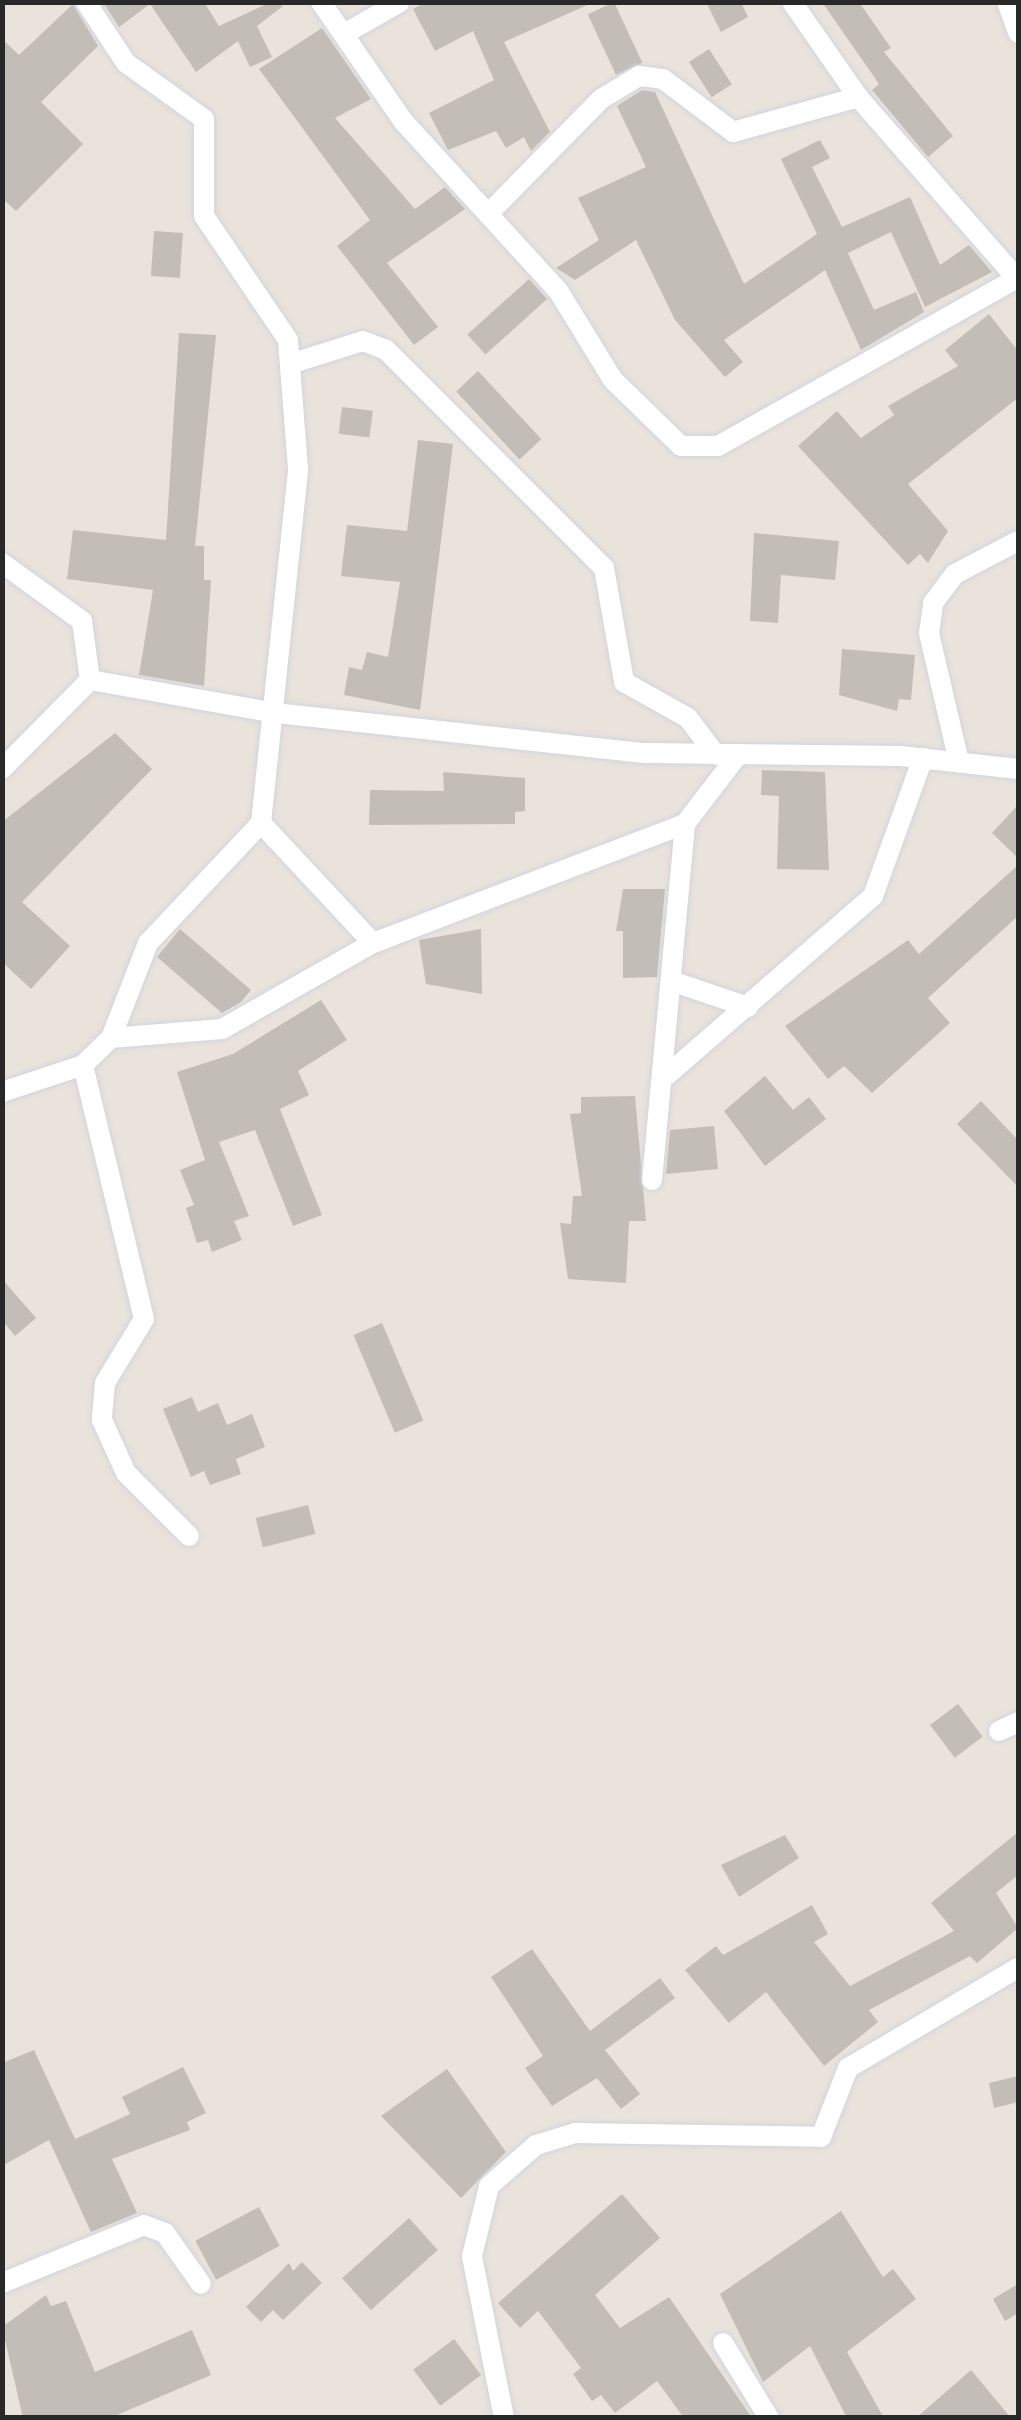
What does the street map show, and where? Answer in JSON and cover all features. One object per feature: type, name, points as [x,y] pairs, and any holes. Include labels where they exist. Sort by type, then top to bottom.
[{"type":"street","points":[[2,1092],[83,1065],[111,1038],[148,943],[262,823],[298,468],[296,362],[204,216],[204,119],[126,63],[86,2]]},
{"type":"street","points":[[321,2],[404,121],[559,292],[613,380],[681,446],[701,451],[1018,279],[858,98],[792,2]]},
{"type":"street","points":[[344,34],[400,2]]},
{"type":"street","points":[[1007,2],[1018,33]]},
{"type":"street","points":[[490,212],[601,99],[639,76],[663,79],[732,132],[858,98]]},
{"type":"street","points":[[296,362],[363,340],[386,350],[604,568],[624,682],[688,718],[727,756]]},
{"type":"street","points":[[960,762],[929,633],[933,602],[954,574],[1018,541]]},
{"type":"street","points":[[5,568],[82,621],[90,680]]},
{"type":"street","points":[[90,680],[275,713],[727,756],[924,758],[1018,769]]},
{"type":"street","points":[[2,769],[90,680]]},
{"type":"street","points":[[652,1180],[677,984],[685,824],[727,756]]},
{"type":"street","points":[[666,1076],[874,896],[924,758]]},
{"type":"street","points":[[262,823],[373,942]]},
{"type":"street","points":[[111,1038],[222,1029],[373,942],[685,824]]},
{"type":"street","points":[[677,984],[748,1008]]},
{"type":"street","points":[[83,1065],[144,1320],[105,1384],[102,1420],[126,1473],[189,1536]]},
{"type":"street","points":[[504,2418],[472,2256],[489,2186],[536,2145],[576,2133],[821,2136],[848,2068],[1018,1968]]},
{"type":"street","points":[[2,2283],[144,2225],[165,2233],[201,2284]]},
{"type":"street","points":[[723,2342],[769,2418]]},
{"type":"building","points":[[103,2],[204,2],[219,26],[271,2],[283,6],[257,26],[272,57],[250,67],[238,41],[196,72],[150,4],[119,27]]},
{"type":"building","points":[[426,2],[594,2],[504,42],[550,132],[531,151],[524,137],[506,148],[496,131],[448,150],[429,113],[494,80],[473,31],[435,51],[413,9]]},
{"type":"building","points":[[614,2],[642,63],[616,75],[588,14]]},
{"type":"building","points":[[706,2],[741,2],[748,17],[721,32]]},
{"type":"building","points":[[822,2],[859,2],[891,48],[884,52],[953,136],[928,157],[872,90],[879,84]]},
{"type":"building","points":[[73,4],[98,46],[41,102],[83,144],[16,211],[2,198],[2,39],[19,55]]},
{"type":"building","points":[[322,28],[371,99],[335,118],[415,209],[445,187],[465,209],[387,263],[438,327],[414,345],[337,246],[370,220],[259,69]]},
{"type":"building","points":[[709,49],[732,84],[712,97],[689,62]]},
{"type":"building","points":[[642,90],[655,92],[744,284],[817,234],[781,159],[820,140],[830,158],[812,167],[842,227],[910,197],[940,265],[969,245],[992,272],[925,307],[891,232],[848,253],[874,310],[916,292],[924,312],[861,350],[825,270],[724,340],[743,362],[725,377],[675,320],[636,240],[575,280],[556,268],[599,240],[578,198],[646,167],[617,106]]},
{"type":"building","points":[[154,231],[183,233],[180,278],[151,276]]},
{"type":"building","points":[[529,279],[547,299],[485,355],[467,335]]},
{"type":"building","points":[[989,314],[1018,351],[1018,398],[908,484],[948,531],[928,563],[920,554],[908,565],[798,446],[837,411],[861,438],[894,415],[888,406],[958,366],[945,350]]},
{"type":"building","points":[[179,333],[216,335],[195,546],[204,546],[204,580],[211,580],[204,686],[139,675],[153,590],[67,579],[73,530],[166,540]]},
{"type":"building","points":[[478,371],[541,439],[519,459],[456,391]]},
{"type":"building","points":[[342,407],[373,411],[369,438],[339,434]]},
{"type":"building","points":[[418,440],[453,444],[420,710],[344,695],[349,667],[362,670],[367,652],[388,657],[400,582],[341,576],[347,525],[407,531]]},
{"type":"building","points":[[754,533],[839,541],[835,580],[781,575],[778,623],[750,621]]},
{"type":"building","points":[[842,649],[915,655],[911,700],[899,699],[897,711],[839,695]]},
{"type":"building","points":[[115,733],[152,769],[22,902],[70,946],[31,989],[2,962],[2,822]]},
{"type":"building","points":[[762,770],[825,772],[829,870],[777,869],[779,796],[761,795]]},
{"type":"building","points":[[443,772],[525,778],[525,811],[515,812],[515,824],[369,825],[370,790],[444,791]]},
{"type":"building","points":[[1018,805],[1018,858],[992,833]]},
{"type":"building","points":[[1018,865],[1018,916],[928,998],[950,1023],[872,1093],[844,1066],[828,1079],[785,1026],[908,940],[919,954]]},
{"type":"building","points":[[623,889],[665,889],[657,977],[623,978],[623,931],[616,931]]},
{"type":"building","points":[[180,929],[251,990],[241,1002],[222,1013],[157,957]]},
{"type":"building","points":[[481,929],[482,994],[426,984],[419,940]]},
{"type":"building","points":[[321,1000],[347,1040],[298,1071],[309,1095],[280,1109],[322,1215],[293,1226],[255,1130],[219,1142],[249,1216],[234,1221],[242,1240],[212,1252],[208,1240],[197,1243],[186,1208],[194,1205],[180,1170],[205,1160],[177,1072],[233,1054]]},
{"type":"building","points":[[765,1076],[793,1110],[809,1097],[826,1119],[765,1166],[724,1111]]},
{"type":"building","points":[[635,1096],[646,1221],[629,1221],[626,1283],[568,1279],[560,1223],[571,1224],[573,1196],[582,1196],[570,1114],[581,1113],[581,1097]]},
{"type":"building","points":[[981,1101],[1018,1140],[1018,1187],[957,1124]]},
{"type":"building","points":[[714,1126],[718,1169],[666,1174],[670,1130]]},
{"type":"building","points":[[2,1279],[36,1318],[15,1336],[2,1320]]},
{"type":"building","points":[[382,1323],[423,1421],[395,1433],[353,1335]]},
{"type":"building","points":[[192,1397],[198,1412],[218,1403],[227,1425],[252,1414],[265,1447],[236,1459],[241,1474],[210,1485],[204,1471],[191,1477],[163,1409]]},
{"type":"building","points":[[308,1505],[315,1534],[263,1547],[256,1518]]},
{"type":"building","points":[[958,1704],[983,1737],[955,1758],[930,1725]]},
{"type":"building","points":[[1018,1832],[1018,1875],[996,1893],[1018,1928],[977,1963],[970,1956],[869,2010],[878,2022],[824,2066],[766,1992],[729,2023],[685,1970],[716,1946],[723,1955],[812,1905],[828,1934],[814,1942],[850,1986],[954,1931],[931,1903]]},
{"type":"building","points":[[785,1835],[799,1858],[739,1897],[721,1865]]},
{"type":"building","points":[[532,1949],[590,2031],[660,1978],[675,1998],[605,2050],[640,2094],[621,2109],[597,2078],[552,2106],[525,2068],[543,2056],[491,1977]]},
{"type":"building","points":[[34,2050],[75,2139],[130,2114],[122,2097],[183,2067],[206,2113],[187,2122],[190,2130],[112,2159],[137,2213],[91,2232],[49,2140],[2,2166],[2,2063]]},
{"type":"building","points":[[447,2069],[506,2152],[461,2198],[381,2116]]},
{"type":"building","points":[[1018,2076],[1018,2102],[994,2108],[989,2083]]},
{"type":"building","points":[[622,2194],[660,2238],[595,2295],[620,2328],[669,2297],[752,2418],[684,2418],[657,2381],[615,2413],[601,2395],[592,2401],[573,2374],[581,2368],[538,2311],[520,2328],[498,2303]]},
{"type":"building","points":[[259,2207],[280,2246],[216,2280],[195,2241]]},
{"type":"building","points":[[841,2211],[883,2277],[893,2269],[916,2299],[847,2352],[884,2418],[847,2418],[810,2346],[763,2382],[720,2294]]},
{"type":"building","points":[[409,2218],[438,2250],[371,2310],[342,2278]]},
{"type":"building","points":[[302,2262],[322,2283],[283,2320],[273,2310],[261,2322],[246,2307],[289,2263],[293,2271]]},
{"type":"building","points":[[1018,2284],[1018,2313],[1005,2321],[993,2299]]},
{"type":"building","points":[[46,2295],[51,2306],[66,2301],[95,2372],[192,2330],[211,2375],[110,2418],[23,2418],[2,2327]]},
{"type":"building","points":[[454,2339],[481,2375],[440,2406],[413,2370]]},
{"type":"building","points":[[971,2370],[1011,2418],[916,2418]]}]
